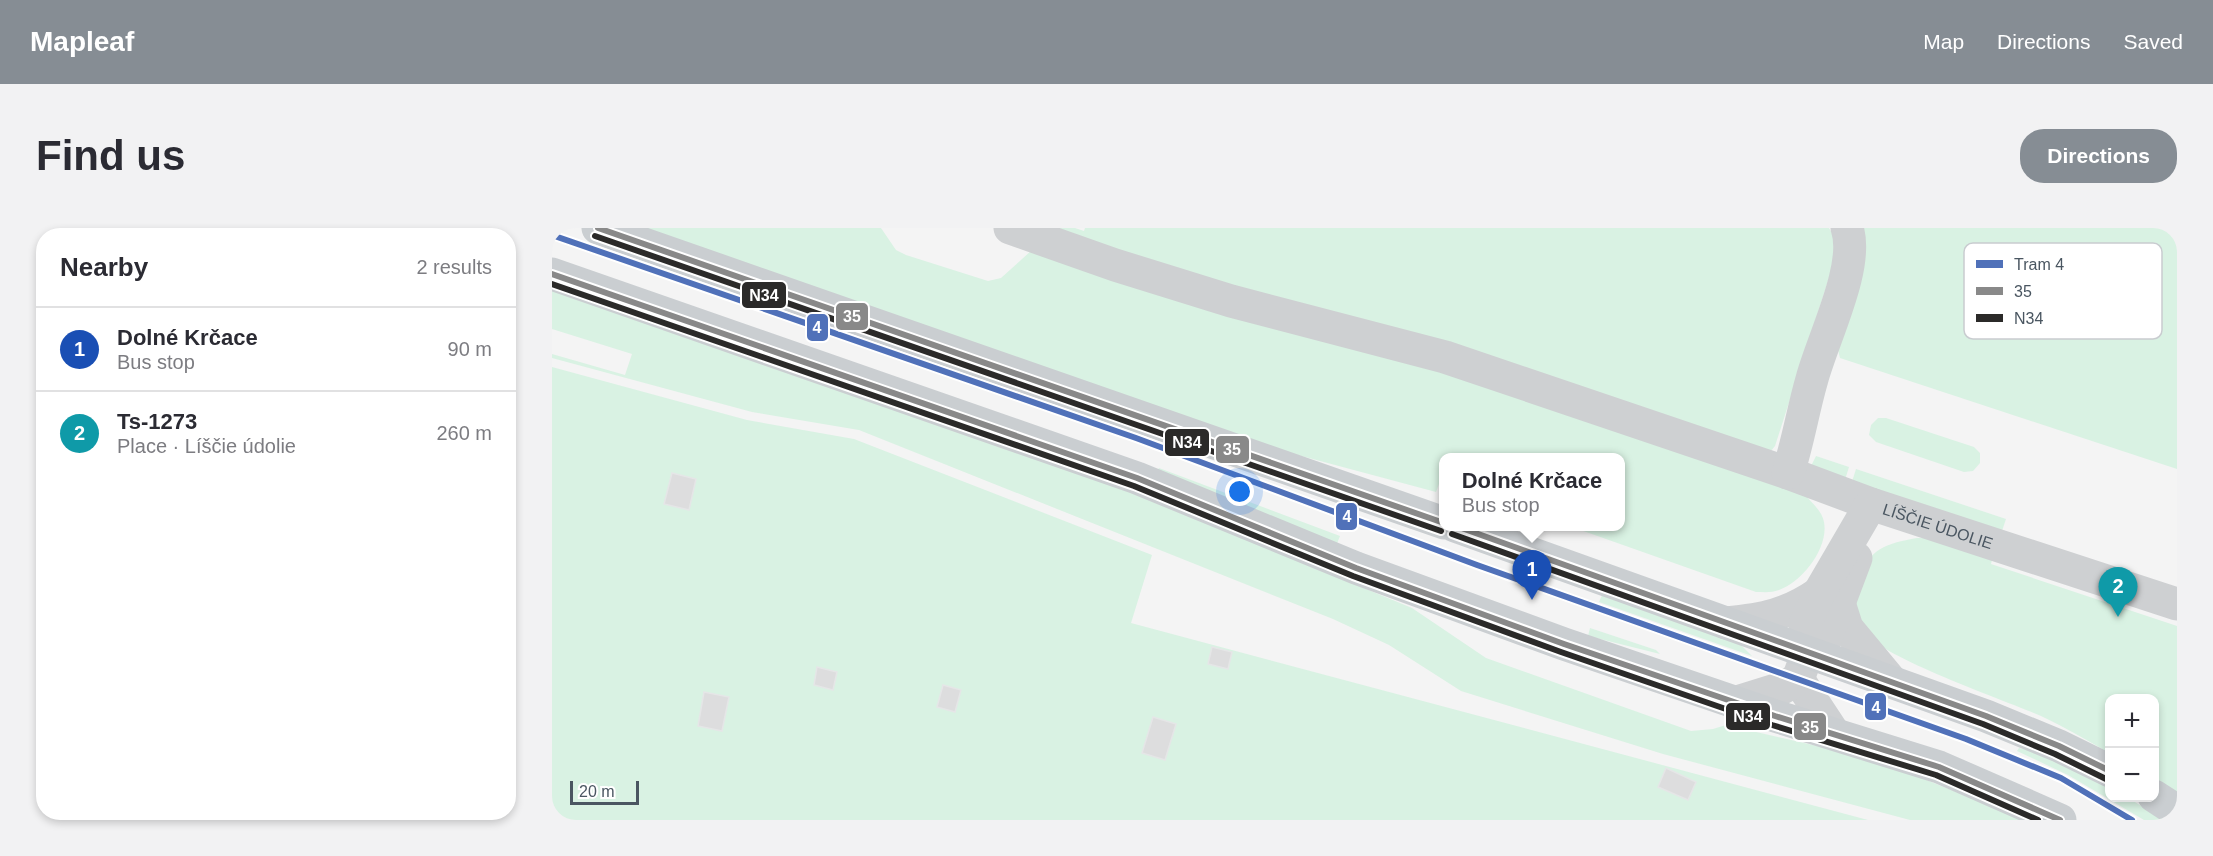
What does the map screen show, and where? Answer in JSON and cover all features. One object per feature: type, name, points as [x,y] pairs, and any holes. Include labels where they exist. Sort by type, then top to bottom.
[{"type":"main road","points":[[598,228],[1439,522]]},
{"type":"main road","points":[[552,274],[1083,458],[1400,584],[1737,702],[1939,767],[2060,820]]},
{"type":"main road","points":[[1469,531],[1726,623],[1803,665],[1892,681],[2060,746],[2105,769]]},
{"type":"main road","points":[[2159,799],[2177,811]]},
{"type":"street","name":"LÍŠČIE ÚDOLIE","points":[[1010,228],[1115,265],[1231,301],[1445,357],[1788,473],[1871,504],[2177,604]]},
{"type":"street","points":[[1788,473],[1799,441],[1812,379],[1850,262],[1852,242],[1847,228]]},
{"type":"street","points":[[1737,702],[1782,688],[1824,643],[1829,600],[1871,504]]},
{"type":"street","points":[[1726,623],[1768,618],[1829,600]]},
{"type":"street","points":[[1829,600],[1847,628],[1892,681]]},
{"type":"street","points":[[1803,665],[1833,732]]},
{"type":"green space","points":[[645,228],[881,228],[896,250],[906,255],[988,281],[1001,278],[1032,250],[1383,352],[1805,495],[1821,514],[1824,532],[1818,553],[1805,572],[1796,580],[1776,591],[1756,592],[1583,531],[1625,531],[1625,453],[1439,453],[1439,484],[1436,492],[1294,454]]},
{"type":"green space","points":[[1044,228],[1075,228],[1084,231],[1085,228],[1829,228],[1835,239],[1835,259],[1775,446],[1771,451]]},
{"type":"green space","points":[[1862,228],[2177,228],[2177,469],[1840,358],[1837,346]]},
{"type":"green space","points":[[552,289],[1107,482],[1412,608],[1486,658],[1691,731],[1726,725],[1874,759],[2026,820],[1910,820],[1663,754],[1461,691],[1389,645],[1333,619],[859,430],[752,412],[552,358],[552,354],[625,375],[632,354],[552,329]]},
{"type":"green space","points":[[552,367],[747,420],[854,439],[1152,555],[1131,623],[1868,820],[552,820]]},
{"type":"green space","points":[[1878,418],[1886,418],[1974,447],[1980,453],[1980,463],[1973,471],[1964,472],[1876,442],[1869,435],[1871,425]]},
{"type":"green space","points":[[1816,456],[1849,467],[1844,483],[1811,466]]},
{"type":"green space","points":[[1159,468],[1340,536],[1336,546],[1157,471]]},
{"type":"green space","points":[[1856,469],[2006,519],[2001,534],[1851,485]]},
{"type":"green space","points":[[1917,538],[1936,538],[1993,556],[1991,564],[2177,626],[2177,793],[2159,781],[2159,694],[2105,694],[2105,751],[2041,716],[1916,665],[1872,640],[1861,629],[1856,611],[1855,591],[1868,561],[1880,549]]},
{"type":"green space","points":[[1603,593],[1741,645],[1752,656],[1599,602]]},
{"type":"green space","points":[[1590,628],[1656,650],[1660,654],[1588,636]]},
{"type":"green space","points":[[2019,748],[2040,753],[2105,785],[2105,797],[2068,775],[2017,751]]},
{"type":"green space","points":[[2114,802],[2135,802],[2165,820],[2144,820]]},
{"type":"building","points":[[672,473],[696,479],[689,510],[664,504]]},
{"type":"building","points":[[1212,647],[1232,652],[1228,669],[1208,664]]},
{"type":"building","points":[[817,667],[837,672],[833,690],[814,685]]},
{"type":"building","points":[[943,685],[961,690],[955,712],[937,707]]},
{"type":"building","points":[[704,692],[729,697],[722,731],[698,726]]},
{"type":"building","points":[[1153,717],[1176,724],[1165,760],[1142,753]]},
{"type":"building","points":[[1666,768],[1696,782],[1688,800],[1658,787]]},
{"type":"tram line","name":"4","points":[[552,235],[1136,438],[1477,565],[1966,739],[2061,778],[2132,820]]},
{"type":"transit line","name":"35","points":[[598,228],[1439,521]]},
{"type":"transit line","name":"N34","points":[[595,236],[1439,530]]},
{"type":"transit line","name":"35","points":[[552,274],[1137,478],[1356,568],[1564,644],[1775,716],[1939,767],[2060,820]]},
{"type":"transit line","name":"N34","points":[[552,284],[1134,486],[1353,576],[1561,652],[1772,725],[1936,775],[2038,820]]},
{"type":"transit line","name":"35","points":[[1470,531],[1986,716],[2059,746],[2105,769]]},
{"type":"transit line","name":"N34","points":[[1452,534],[1983,724],[2055,754],[2105,779]]},
{"type":"place","name":"Dolné Krčace","points":[[1532,600]]},
{"type":"place","name":"Ts-1273","points":[[2118,617]]}]
